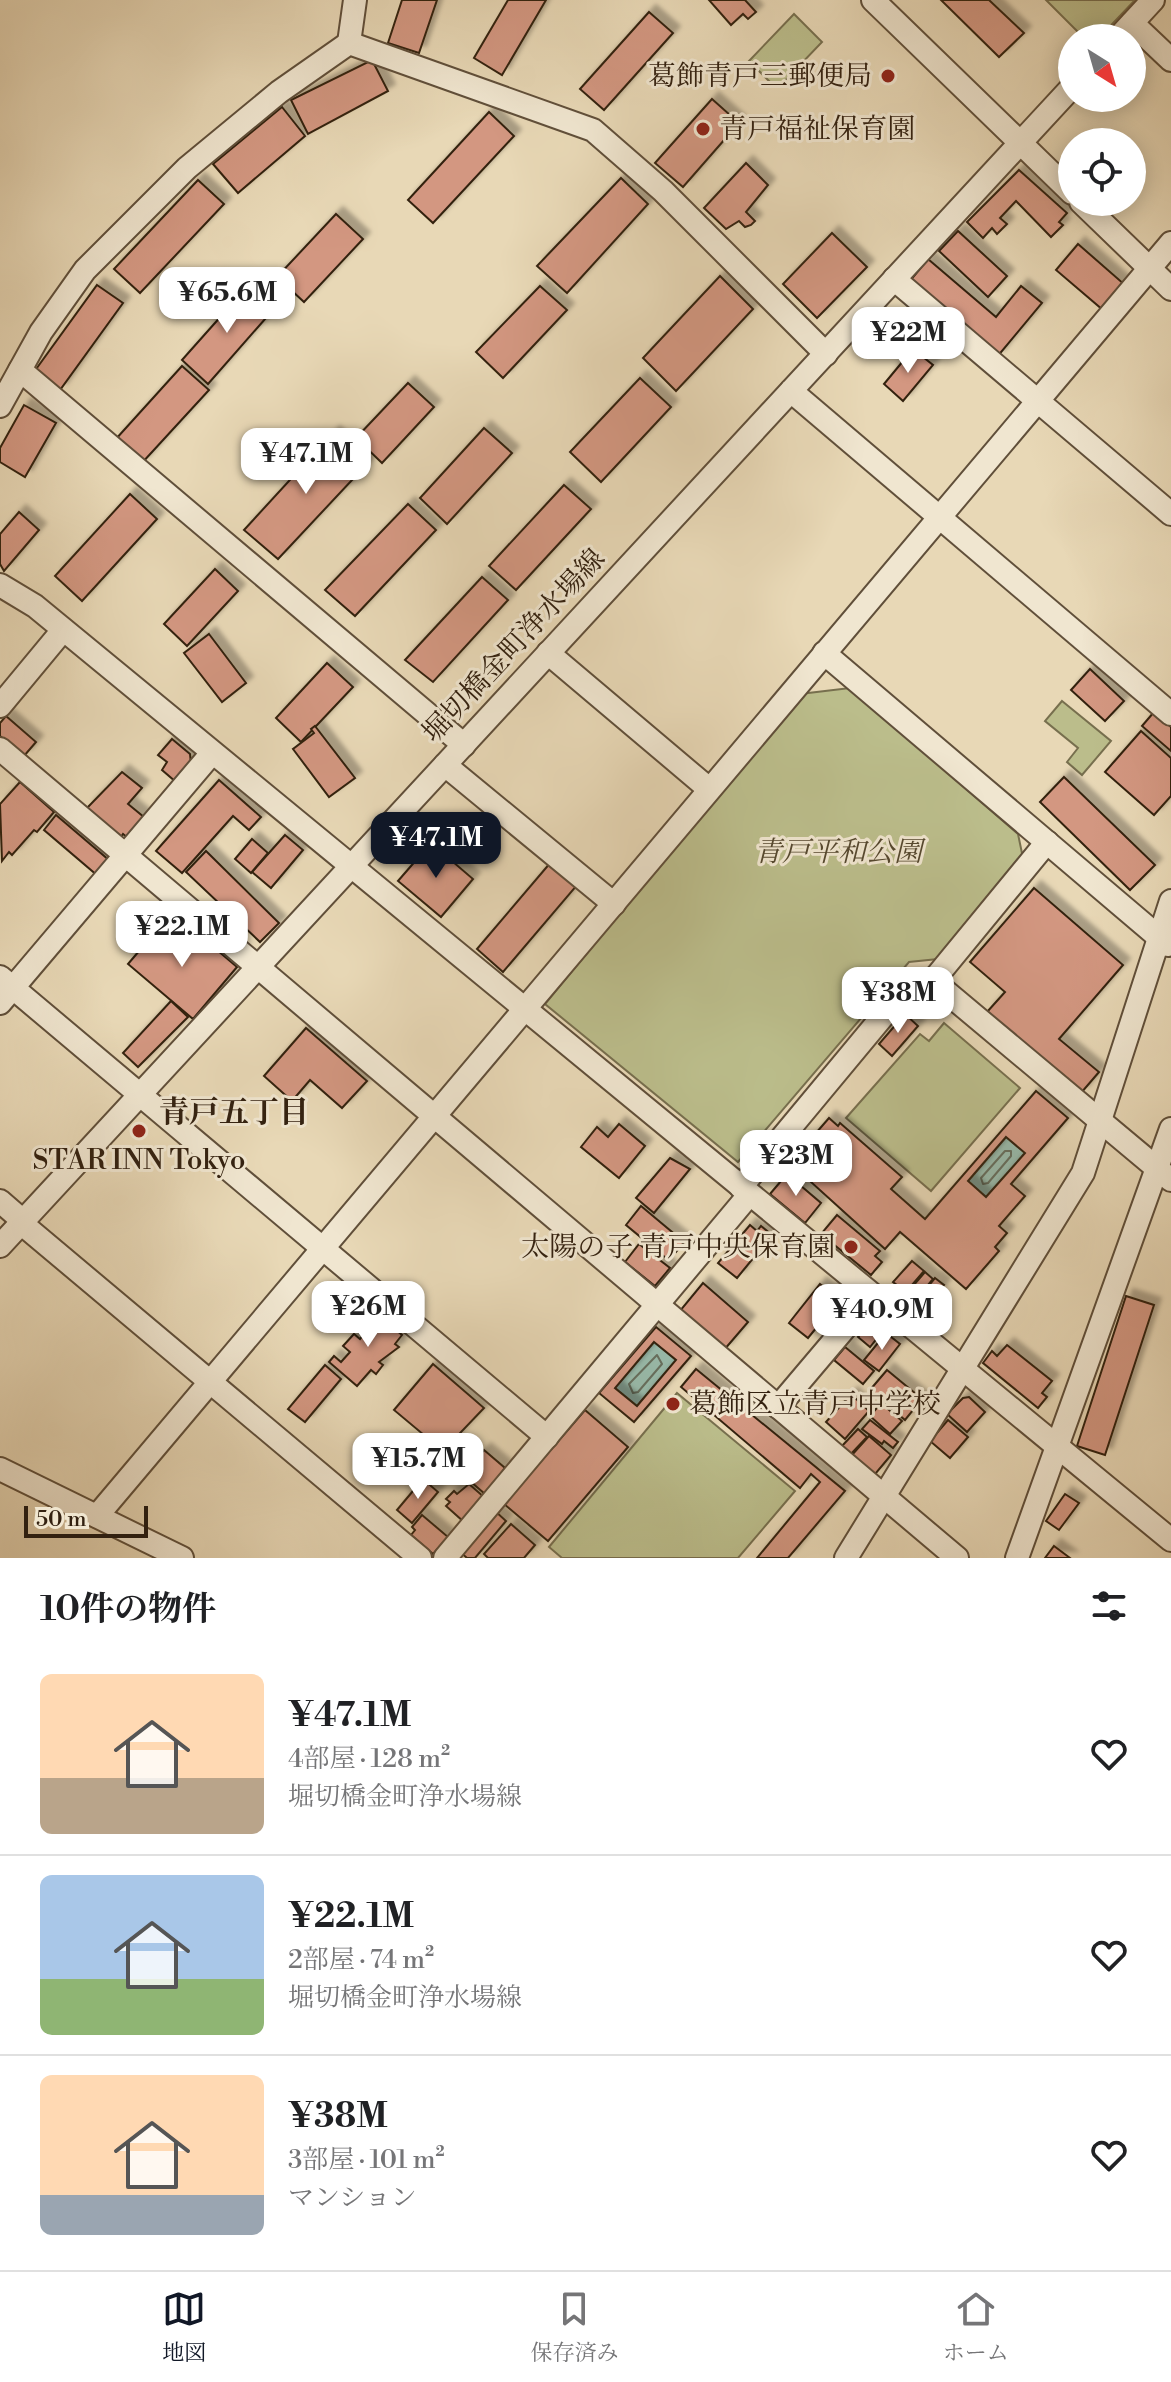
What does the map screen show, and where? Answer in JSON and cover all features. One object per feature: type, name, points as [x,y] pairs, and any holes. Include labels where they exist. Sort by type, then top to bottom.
[{"type":"street","points":[[0,406],[65,294],[85,270],[187,168],[279,92],[349,43],[355,0]]},
{"type":"street","points":[[873,0],[1058,180]]},
{"type":"street","points":[[1131,24],[1153,0]]},
{"type":"street","points":[[349,43],[593,130],[663,191],[826,354]]},
{"type":"street","points":[[1146,44],[1171,60]]},
{"type":"street","name":"堀切橋金町浄水場線","points":[[0,1246],[1058,102]]},
{"type":"street","points":[[1096,216],[1171,289]]},
{"type":"street","points":[[97,1516],[1171,243]]},
{"type":"street","points":[[894,279],[1171,514]]},
{"type":"street","points":[[20,370],[464,745]]},
{"type":"street","points":[[791,391],[1171,714]]},
{"type":"street","points":[[0,585],[35,606],[1171,1540]]},
{"type":"street","points":[[0,706],[63,630]]},
{"type":"street","points":[[548,653],[709,789]]},
{"type":"street","points":[[824,653],[1165,942]]},
{"type":"street","points":[[0,749],[957,1558]]},
{"type":"street","points":[[212,753],[126,855],[4,989],[140,1095],[547,1437]]},
{"type":"street","points":[[445,765],[614,904]]},
{"type":"street","points":[[445,1558],[658,1305],[898,998],[936,977],[1047,842]]},
{"type":"street","points":[[846,1558],[1083,1173],[1165,942],[1171,901]]},
{"type":"street","points":[[936,977],[939,986],[1164,1174]]},
{"type":"street","points":[[1017,1558],[1164,1174],[1171,1129]]},
{"type":"street","points":[[0,1201],[420,1558]]},
{"type":"street","points":[[778,1407],[872,1296]]},
{"type":"street","points":[[0,1469],[182,1558]]},
{"type":"green space","points":[[1046,0],[1135,0],[1112,24],[1070,24]]},
{"type":"green space","points":[[794,14],[822,42],[779,87],[774,86],[749,61]]},
{"type":"green space","name":"青戸平和公園","points":[[850,688],[1018,834],[1023,858],[938,959],[909,962],[738,1162],[545,1004],[800,694]]},
{"type":"green space","points":[[1062,701],[1111,741],[1082,775],[1067,762],[1078,748],[1045,721]]},
{"type":"green space","points":[[944,1023],[1020,1088],[931,1191],[846,1118],[920,1034],[929,1041]]},
{"type":"green space","points":[[677,1393],[795,1491],[738,1558],[562,1558],[549,1547]]},
{"type":"water","points":[[1006,1137],[1025,1153],[986,1197],[968,1181]]},
{"type":"water","points":[[654,1342],[676,1360],[637,1406],[615,1388]]},
{"type":"building","points":[[402,0],[437,0],[419,53],[388,43]]},
{"type":"building","points":[[508,0],[546,0],[502,75],[474,58]]},
{"type":"building","points":[[709,0],[745,0],[756,12],[748,19],[743,14],[731,25]]},
{"type":"building","points":[[941,0],[989,0],[1024,33],[999,57]]},
{"type":"building","points":[[649,12],[673,33],[604,110],[580,89]]},
{"type":"building","points":[[372,60],[388,91],[308,134],[291,100]]},
{"type":"building","points":[[712,99],[739,123],[683,187],[655,163]]},
{"type":"building","points":[[282,107],[305,136],[238,193],[213,164]]},
{"type":"building","points":[[489,112],[514,136],[433,223],[408,200]]},
{"type":"building","points":[[746,163],[768,185],[746,212],[755,221],[745,227],[739,221],[726,229],[704,208]]},
{"type":"building","points":[[1019,170],[1058,205],[1058,216],[1064,216],[1059,222],[1063,225],[1051,237],[1016,201],[1000,218],[1007,224],[997,234],[992,228],[983,238],[967,222]]},
{"type":"building","points":[[621,178],[648,204],[567,293],[537,266]]},
{"type":"building","points":[[198,180],[224,204],[140,293],[114,269]]},
{"type":"building","points":[[336,214],[363,239],[304,302],[277,277]]},
{"type":"building","points":[[958,231],[1007,276],[988,297],[939,251]]},
{"type":"building","points":[[832,233],[867,267],[817,318],[783,284]]},
{"type":"building","points":[[1078,244],[1125,285],[1103,310],[1056,270]]},
{"type":"building","points":[[928,259],[996,317],[1021,286],[1042,303],[997,357],[909,282]]},
{"type":"building","points":[[720,276],[753,309],[676,391],[643,358]]},
{"type":"building","points":[[97,285],[123,303],[60,390],[34,372]]},
{"type":"building","points":[[540,286],[567,310],[503,378],[476,352]]},
{"type":"building","points":[[247,287],[273,310],[208,384],[182,360]]},
{"type":"building","points":[[913,349],[933,365],[903,401],[884,384]]},
{"type":"building","points":[[182,366],[209,390],[141,464],[115,440]]},
{"type":"building","points":[[640,378],[671,407],[601,482],[570,452]]},
{"type":"building","points":[[408,383],[434,407],[382,463],[356,438]]},
{"type":"building","points":[[24,405],[56,423],[25,477],[0,462],[0,448]]},
{"type":"building","points":[[484,428],[512,453],[447,524],[420,498]]},
{"type":"building","points":[[333,433],[367,464],[278,559],[244,530]]},
{"type":"building","points":[[564,485],[591,509],[516,590],[489,566]]},
{"type":"building","points":[[130,494],[157,519],[82,601],[55,576]]},
{"type":"building","points":[[408,504],[436,530],[355,616],[325,590]]},
{"type":"building","points":[[19,512],[39,530],[4,571],[0,564],[0,534]]},
{"type":"building","points":[[215,569],[238,591],[187,646],[164,624]]},
{"type":"building","points":[[482,577],[508,600],[433,682],[405,660]]},
{"type":"building","points":[[209,634],[246,683],[222,702],[184,653]]},
{"type":"building","points":[[327,663],[353,687],[301,742],[276,718]]},
{"type":"building","points":[[1090,669],[1124,701],[1105,721],[1071,690]]},
{"type":"building","points":[[1154,712],[1171,727],[1171,751],[1142,726]]},
{"type":"building","points":[[6,716],[36,742],[24,756],[0,736],[0,723]]},
{"type":"building","points":[[315,726],[355,778],[329,797],[293,749],[314,733],[311,729]]},
{"type":"building","points":[[1141,731],[1171,758],[1171,796],[1154,815],[1105,772]]},
{"type":"building","points":[[172,739],[190,754],[191,764],[176,782],[162,770],[167,762],[158,755]]},
{"type":"building","points":[[122,772],[142,788],[128,804],[145,818],[128,838],[123,834],[121,837],[87,808]]},
{"type":"building","points":[[1064,777],[1155,865],[1130,890],[1040,802]]},
{"type":"building","points":[[219,780],[261,817],[249,830],[233,816],[182,873],[156,851]]},
{"type":"building","points":[[20,782],[54,812],[37,832],[34,830],[12,855],[9,852],[2,861],[0,804]]},
{"type":"building","points":[[56,815],[110,861],[98,876],[44,830]]},
{"type":"building","points":[[285,835],[303,850],[271,888],[252,872]]},
{"type":"building","points":[[252,839],[268,853],[251,873],[235,859]]},
{"type":"building","points":[[431,843],[473,879],[441,917],[398,881]]},
{"type":"building","points":[[206,851],[279,923],[260,942],[186,872]]},
{"type":"building","points":[[551,862],[578,884],[503,972],[477,949]]},
{"type":"building","points":[[1034,888],[1123,965],[1059,1039],[1099,1072],[1081,1093],[987,1012],[1005,992],[970,962]]},
{"type":"building","points":[[163,923],[195,950],[204,939],[237,967],[193,1019],[128,964]]},
{"type":"building","points":[[171,1001],[188,1017],[138,1067],[123,1053]]},
{"type":"building","points":[[905,1014],[918,1026],[892,1056],[879,1044]]},
{"type":"building","points":[[306,1028],[367,1081],[342,1108],[310,1080],[292,1101],[264,1076]]},
{"type":"building","points":[[1036,1091],[1068,1118],[1011,1184],[1025,1196],[999,1226],[1007,1233],[995,1247],[999,1251],[966,1289],[900,1232],[885,1249],[790,1163],[829,1118],[838,1126],[840,1123],[902,1177],[891,1189],[925,1219]],"holes":[[[1006,1137],[1025,1153],[986,1197],[968,1181]]]},
{"type":"building","points":[[619,1124],[645,1146],[619,1178],[581,1147],[597,1127],[608,1137]]},
{"type":"building","points":[[670,1158],[690,1169],[654,1213],[636,1198]]},
{"type":"building","points":[[787,1174],[821,1203],[805,1223],[770,1194]]},
{"type":"building","points":[[641,1206],[684,1242],[676,1252],[673,1250],[666,1258],[626,1225]]},
{"type":"building","points":[[837,1215],[880,1251],[875,1256],[882,1262],[871,1275],[821,1234]]},
{"type":"building","points":[[750,1225],[757,1231],[761,1226],[772,1235],[737,1278],[718,1263]]},
{"type":"building","points":[[639,1244],[670,1268],[655,1286],[625,1262]]},
{"type":"building","points":[[912,1261],[924,1271],[906,1292],[893,1282]]},
{"type":"building","points":[[925,1272],[933,1279],[909,1308],[900,1301]]},
{"type":"building","points":[[935,1278],[944,1285],[918,1317],[909,1309]]},
{"type":"building","points":[[703,1283],[748,1322],[724,1350],[679,1312]]},
{"type":"building","points":[[820,1284],[830,1292],[834,1286],[844,1294],[808,1338],[789,1323]]},
{"type":"building","points":[[1126,1296],[1154,1305],[1105,1455],[1077,1446]]},
{"type":"building","points":[[373,1310],[402,1335],[395,1344],[399,1347],[379,1362],[383,1365],[376,1374],[371,1370],[357,1386],[329,1362],[334,1356],[341,1362],[350,1352],[343,1346],[354,1334],[360,1339],[367,1330],[361,1325]]},
{"type":"building","points":[[875,1317],[886,1327],[870,1347],[858,1337]]},
{"type":"building","points":[[656,1327],[691,1356],[634,1422],[599,1393]],"holes":[[[654,1342],[676,1360],[637,1406],[615,1388]]]},
{"type":"building","points":[[886,1333],[900,1344],[879,1371],[864,1360]]},
{"type":"building","points":[[1007,1345],[1052,1381],[1042,1393],[1047,1397],[1038,1408],[983,1363],[992,1351],[997,1356]]},
{"type":"building","points":[[845,1347],[874,1371],[863,1384],[834,1360]]},
{"type":"building","points":[[433,1364],[484,1408],[443,1451],[394,1410]]},
{"type":"building","points":[[325,1365],[341,1379],[305,1422],[288,1409]]},
{"type":"building","points":[[696,1369],[845,1491],[788,1558],[757,1558],[820,1482],[811,1474],[800,1488],[681,1387]]},
{"type":"building","points":[[887,1370],[922,1399],[905,1420],[870,1390]]},
{"type":"building","points":[[851,1394],[869,1411],[845,1439],[826,1422]]},
{"type":"building","points":[[969,1397],[985,1412],[967,1432],[947,1414],[963,1398]]},
{"type":"building","points":[[881,1403],[902,1421],[890,1434],[870,1416]]},
{"type":"building","points":[[585,1410],[628,1447],[548,1541],[504,1504]]},
{"type":"building","points":[[870,1420],[898,1442],[893,1448],[862,1429]]},
{"type":"building","points":[[948,1420],[968,1437],[950,1458],[930,1441]]},
{"type":"building","points":[[858,1429],[867,1437],[850,1455],[841,1447]]},
{"type":"building","points":[[869,1436],[891,1455],[876,1473],[871,1473],[851,1456]]},
{"type":"building","points":[[484,1450],[505,1468],[485,1494],[463,1475]]},
{"type":"building","points":[[423,1479],[438,1492],[412,1523],[397,1510]]},
{"type":"building","points":[[469,1484],[485,1498],[464,1522],[446,1506],[450,1502],[446,1499]]},
{"type":"building","points":[[1065,1494],[1079,1503],[1059,1530],[1046,1521]]},
{"type":"building","points":[[494,1510],[506,1521],[475,1558],[467,1558],[459,1551]]},
{"type":"building","points":[[422,1515],[448,1537],[433,1554],[411,1535],[415,1530],[412,1527]]},
{"type":"building","points":[[511,1524],[535,1545],[524,1558],[488,1558],[484,1554]]},
{"type":"building","points":[[1054,1546],[1070,1558],[1045,1558]]},
{"type":"place","name":"葛飾青戸三郵便局","points":[[888,76]]},
{"type":"place","name":"青戸福祉保育園","points":[[703,129]]},
{"type":"place","name":"STAR INN Tokyo","points":[[139,1131]]},
{"type":"place","name":"太陽の子 青戸中央保育園","points":[[851,1247]]},
{"type":"place","name":"葛飾区立青戸中学校","points":[[673,1404]]},
{"type":"district","name":"青戸五丁目","points":[[234,1113]]}]
